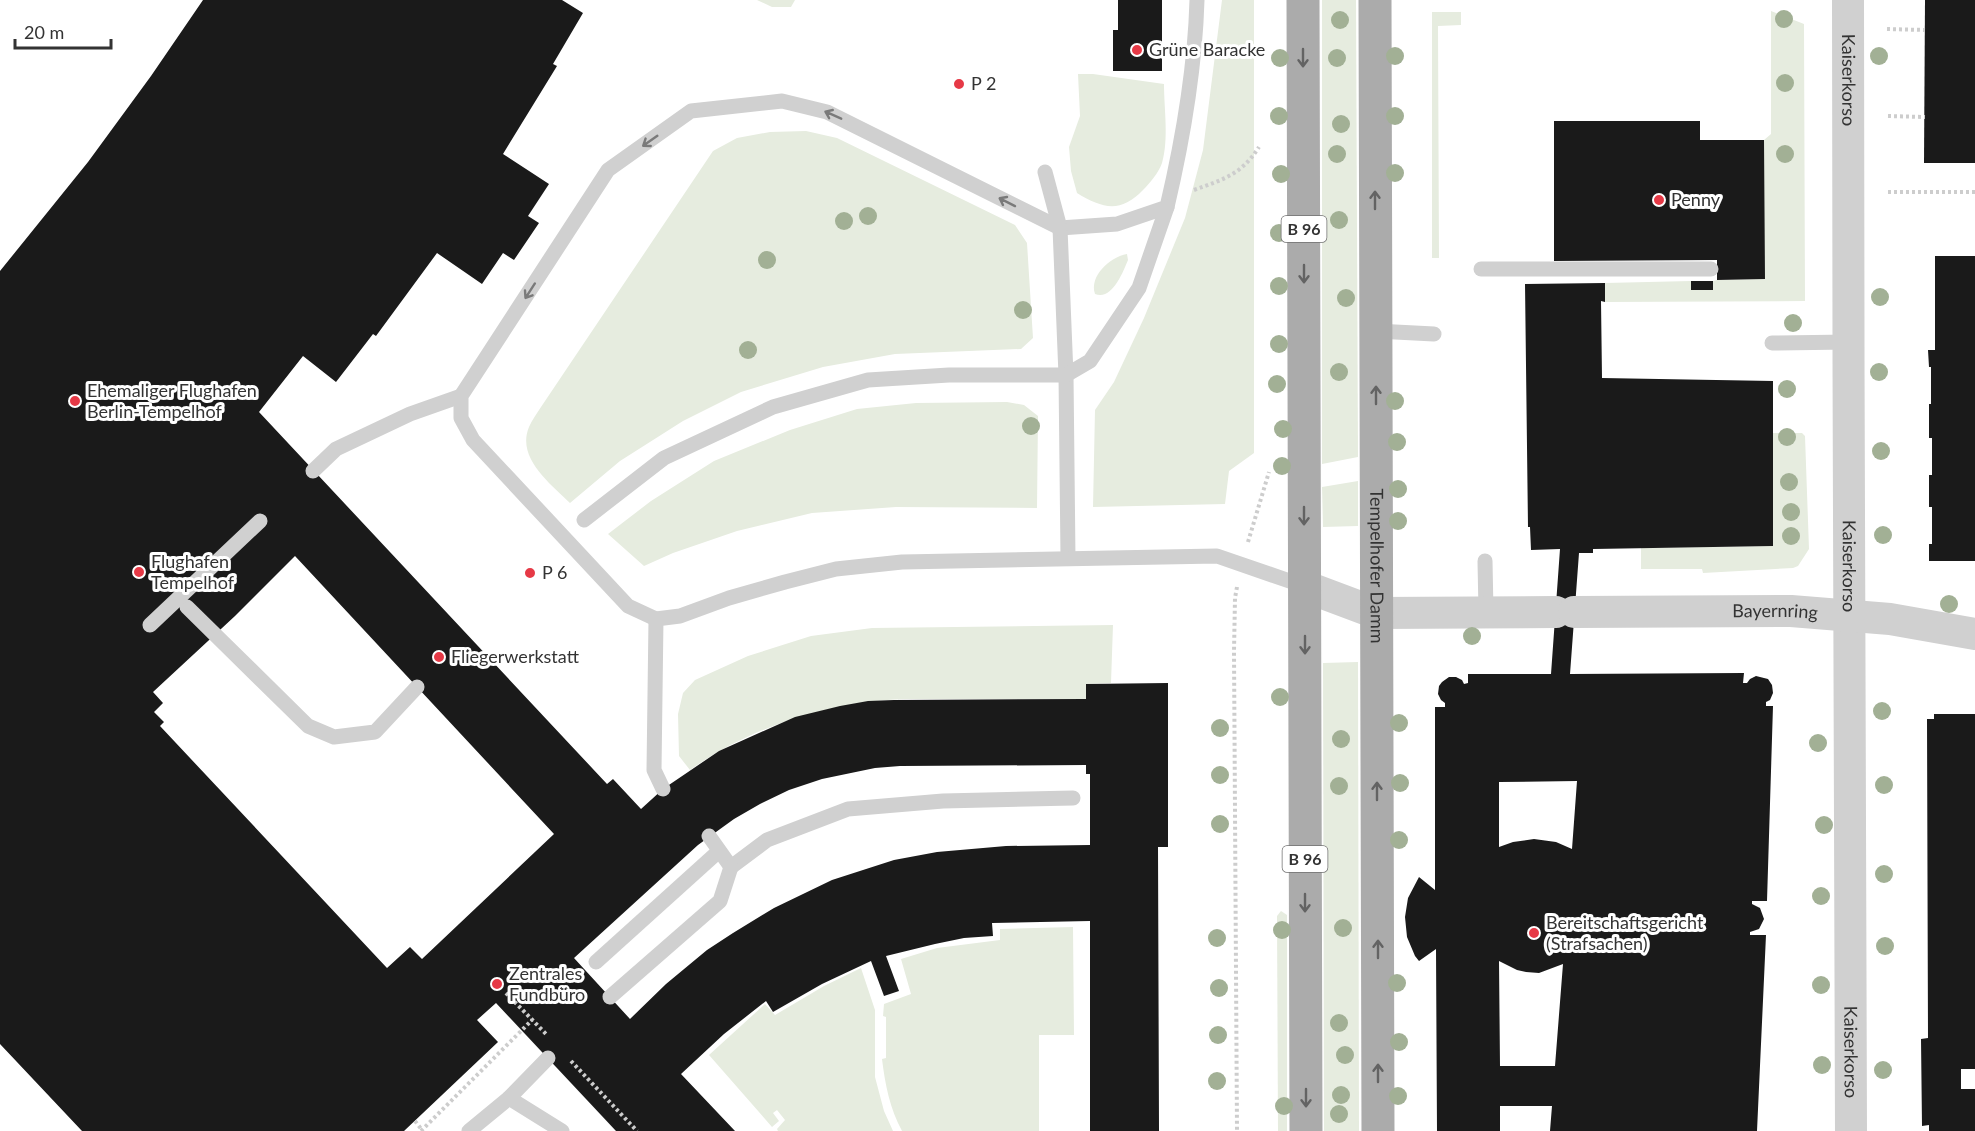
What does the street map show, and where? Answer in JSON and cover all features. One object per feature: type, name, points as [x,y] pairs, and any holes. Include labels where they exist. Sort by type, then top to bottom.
[{"type":"main road","name":"B 96","points":[[1303,0],[1306,1131]]},
{"type":"main road","name":"Tempelhofer Damm","points":[[1374,0],[1378,1131]]},
{"type":"street","name":"Kaiserkorso","points":[[1848,0],[1850,615],[1848,832],[1851,1131]]},
{"type":"street","name":"Bayernring","points":[[1304,586],[1376,613],[1791,611],[1905,621],[1975,634]]},
{"type":"lane","points":[[584,520],[664,458],[773,407],[867,380],[949,375],[1066,375],[1090,362],[1139,288],[1167,207],[1181,149],[1197,0]]},
{"type":"lane","points":[[1167,207],[1117,224],[1060,228],[827,112],[782,101],[691,111],[608,170],[461,396],[461,418],[473,440],[628,606],[656,619],[680,616],[729,598],[836,569],[902,562],[1217,556],[1304,586]]},
{"type":"lane","points":[[1045,172],[1060,228],[1066,375],[1068,558]]},
{"type":"lane","points":[[1481,269],[1711,269]]},
{"type":"lane","points":[[1376,331],[1434,334]]},
{"type":"lane","points":[[1772,343],[1849,342]]},
{"type":"lane","points":[[313,471],[336,449],[410,414],[461,396]]},
{"type":"lane","points":[[150,625],[260,521]]},
{"type":"lane","points":[[1485,561],[1486,612]]},
{"type":"lane","points":[[187,606],[308,726],[334,736],[375,732],[417,687]]},
{"type":"lane","points":[[656,619],[654,770],[663,789]]},
{"type":"lane","points":[[610,998],[720,901],[731,867],[767,840],[848,809],[943,801],[1073,798]]},
{"type":"lane","points":[[709,836],[731,867]]},
{"type":"lane","points":[[596,962],[719,851]]},
{"type":"lane","points":[[470,1131],[509,1098],[548,1058]]},
{"type":"lane","points":[[509,1098],[562,1131]]},
{"type":"path","points":[[1887,29],[1925,30]]},
{"type":"path","points":[[1888,116],[1925,117]]},
{"type":"path","points":[[1167,207],[1189,192],[1234,174],[1250,162],[1259,147]]},
{"type":"path","points":[[1888,192],[1975,192]]},
{"type":"path","points":[[1234,611],[1237,1131]]},
{"type":"path","points":[[415,1121],[421,1131],[532,1020]]},
{"type":"shaded area","points":[[757,0],[795,0],[791,7],[772,7]]},
{"type":"shaded area","points":[[1222,0],[1254,0],[1254,453],[1229,471],[1225,504],[1093,507],[1095,410],[1114,382],[1144,318],[1185,218],[1203,150]]},
{"type":"shaded area","points":[[1322,0],[1356,0],[1358,457],[1322,464]]},
{"type":"shaded area","points":[[1771,11],[1804,24],[1805,301],[1605,302],[1605,283],[1691,281],[1692,290],[1713,290],[1713,281],[1717,280],[1764,279],[1764,140],[1771,134]]},
{"type":"shaded area","points":[[1432,12],[1461,12],[1461,25],[1438,26],[1439,258],[1432,258]]},
{"type":"shaded area","points":[[1078,74],[1164,84],[1166,134],[1162,163],[1143,190],[1119,205],[1095,203],[1077,193],[1071,171],[1069,147],[1080,116]]},
{"type":"shaded area","points":[[806,131],[837,138],[1015,225],[1027,243],[1033,338],[1021,349],[895,354],[823,367],[741,392],[683,421],[620,461],[570,503],[545,479],[531,460],[526,438],[535,417],[713,151],[737,138],[770,132]]},
{"type":"shaded area","points":[[1127,254],[1128,260],[1112,289],[1101,295],[1095,294],[1095,281],[1102,268],[1114,259]]},
{"type":"shaded area","points":[[1007,402],[1024,405],[1038,416],[1037,508],[896,507],[812,513],[737,531],[673,553],[644,566],[608,534],[651,501],[714,461],[790,430],[857,409],[916,403]]},
{"type":"shaded area","points":[[1772,433],[1802,433],[1805,436],[1809,549],[1798,566],[1703,573],[1702,569],[1641,569],[1641,548],[1773,546]]},
{"type":"shaded area","points":[[1358,481],[1358,526],[1323,527],[1322,487]]},
{"type":"shaded area","points":[[1113,625],[1111,683],[1086,684],[1086,699],[908,699],[867,702],[820,711],[774,726],[731,745],[690,770],[679,756],[678,714],[683,693],[695,680],[748,656],[811,636],[872,628]]},
{"type":"shaded area","points":[[1358,662],[1359,1131],[1324,1131],[1323,663]]},
{"type":"shaded area","points":[[1281,911],[1287,915],[1287,1131],[1278,1131],[1277,916]]},
{"type":"shaded area","points":[[1073,927],[1074,1035],[1039,1035],[1039,1131],[902,1131],[889,1096],[882,1059],[886,1058],[884,1004],[911,994],[901,959],[937,948],[1000,940],[1000,929]]},
{"type":"shaded area","points":[[861,968],[875,1010],[875,1077],[884,1111],[893,1131],[778,1131],[777,1129],[785,1120],[777,1110],[773,1113],[779,1121],[772,1127],[709,1055],[765,1004],[775,1015],[824,986]]},
{"type":"building","name":"Flughafen Tempelhof","points":[[203,0],[562,0],[583,13],[553,64],[557,66],[503,154],[549,184],[528,216],[539,223],[514,260],[503,253],[482,284],[437,253],[376,336],[373,334],[336,382],[303,356],[259,412],[607,784],[613,779],[641,809],[663,789],[719,751],[795,717],[840,706],[868,701],[894,700],[1086,699],[1086,684],[1168,683],[1168,847],[1158,847],[1159,1131],[1090,1131],[1090,921],[992,923],[993,936],[964,938],[886,956],[899,991],[884,996],[871,961],[822,984],[773,1012],[766,1001],[724,1034],[681,1074],[735,1131],[616,1131],[496,1003],[477,1020],[498,1042],[404,1131],[82,1131],[0,1044],[0,271],[88,162]],"holes":[[[295,556],[554,834],[422,959],[410,947],[387,968],[160,726],[164,722],[154,712],[163,703],[153,692],[235,616]],[[1086,765],[1086,774],[1090,774],[1090,845],[1006,846],[937,852],[894,860],[832,880],[774,908],[707,950],[666,984],[630,1019],[574,958],[698,845],[734,819],[789,790],[822,779],[875,768]]]},
{"type":"building","name":"Grüne Baracke","points":[[1118,0],[1162,0],[1162,71],[1113,71],[1113,30],[1118,30]]},
{"type":"building","points":[[1925,0],[1975,0],[1975,163],[1924,163]]},
{"type":"building","name":"Penny","points":[[1554,121],[1700,121],[1700,140],[1764,140],[1765,279],[1717,280],[1717,260],[1554,261]]},
{"type":"building","points":[[1935,256],[1975,256],[1975,561],[1929,561],[1929,544],[1932,544],[1929,475],[1932,475],[1932,438],[1929,438],[1931,367],[1929,367],[1928,350],[1935,350]]},
{"type":"building","points":[[1691,281],[1713,281],[1713,290],[1691,290]]},
{"type":"building","points":[[1605,283],[1605,302],[1601,301],[1602,378],[1773,381],[1773,546],[1593,549],[1593,553],[1579,553],[1570,674],[1744,673],[1743,683],[1747,683],[1756,676],[1768,679],[1772,685],[1773,693],[1770,700],[1766,702],[1766,706],[1773,706],[1767,901],[1752,901],[1752,904],[1760,908],[1764,919],[1759,929],[1750,932],[1750,935],[1766,935],[1757,1131],[1550,1131],[1552,1106],[1500,1106],[1500,1131],[1437,1131],[1436,949],[1419,961],[1407,937],[1405,917],[1408,898],[1419,877],[1435,890],[1435,707],[1445,707],[1445,703],[1438,694],[1439,686],[1449,677],[1456,677],[1464,684],[1468,683],[1468,674],[1551,674],[1560,549],[1531,550],[1530,527],[1528,527],[1525,284]],"holes":[[[1577,781],[1572,849],[1556,842],[1534,839],[1499,847],[1499,782]],[[1499,961],[1517,970],[1539,973],[1563,964],[1555,1066],[1500,1066]]]},
{"type":"building","points":[[1934,714],[1975,714],[1975,1069],[1961,1069],[1961,1089],[1975,1089],[1975,1131],[1929,1131],[1929,1125],[1922,1126],[1921,1039],[1928,1038],[1927,719],[1934,719]]},
{"type":"place","name":"Grüne Baracke","points":[[1137,50]]},
{"type":"place","name":"P 2","points":[[959,84]]},
{"type":"place","name":"Penny","points":[[1659,200]]},
{"type":"place","name":"Ehemaliger Flughafen Berlin-Tempelhof","points":[[75,401]]},
{"type":"place","name":"Flughafen Tempelhof","points":[[139,572]]},
{"type":"place","name":"P 6","points":[[530,573]]},
{"type":"place","name":"Fliegerwerkstatt","points":[[439,657]]},
{"type":"place","name":"Bereitschaftsgericht (Strafsachen)","points":[[1534,933]]},
{"type":"place","name":"Zentrales Fundbüro","points":[[497,984]]}]
